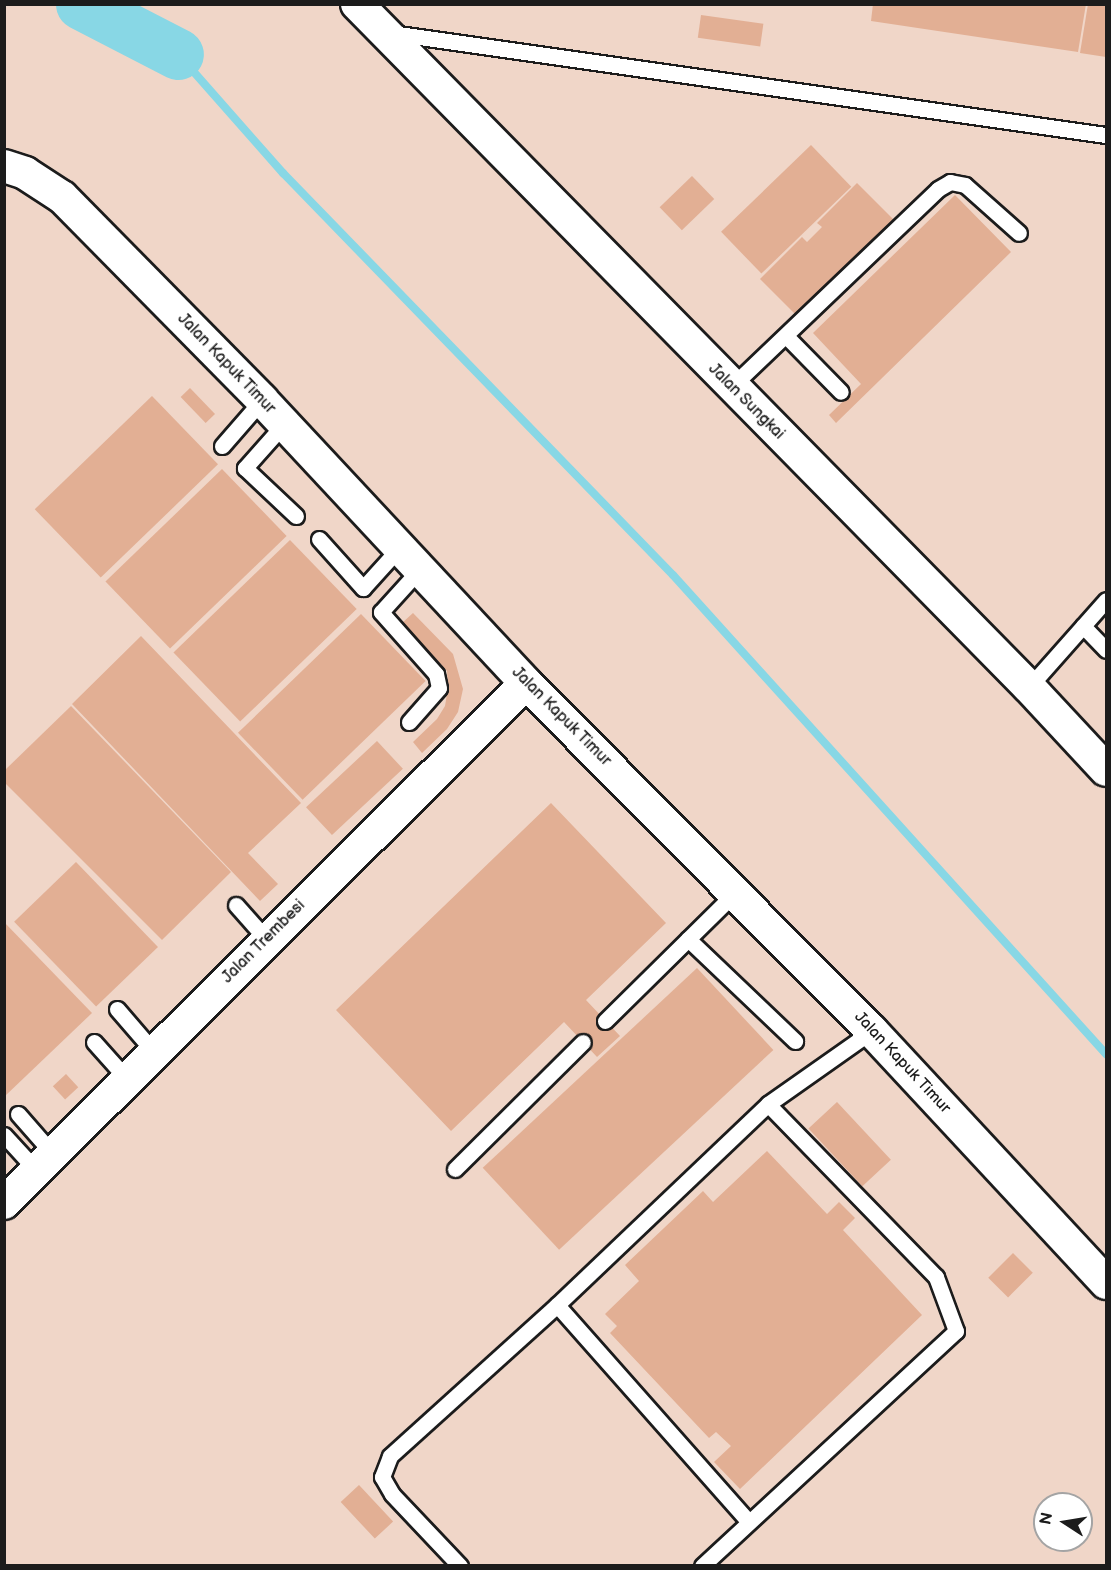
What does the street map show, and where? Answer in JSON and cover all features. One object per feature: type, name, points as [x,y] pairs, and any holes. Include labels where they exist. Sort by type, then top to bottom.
[{"type":"street","name":"Jalan Sungkai","points":[[357,4],[731,387],[1029,687],[1107,770]]},
{"type":"street","name":"Jalan Kapuk Timur","points":[[4,166],[25,173],[62,197],[262,400],[526,683],[872,1031],[1107,1283]]},
{"type":"street","name":"Jalan Trembesi","points":[[4,1203],[526,683]]},
{"type":"lane","points":[[387,33],[1107,135]]},
{"type":"lane","points":[[731,387],[938,189],[950,182],[965,184],[1019,233]]},
{"type":"lane","points":[[786,336],[841,392]]},
{"type":"lane","points":[[222,446],[262,400]]},
{"type":"lane","points":[[284,424],[244,468],[296,516]]},
{"type":"lane","points":[[319,539],[363,588],[410,558]]},
{"type":"lane","points":[[409,722],[439,688],[438,681],[381,612],[410,558]]},
{"type":"lane","points":[[1029,687],[1107,600]]},
{"type":"lane","points":[[1083,626],[1107,650]]},
{"type":"lane","points":[[606,1021],[735,893]]},
{"type":"lane","points":[[236,905],[267,940]]},
{"type":"lane","points":[[688,939],[795,1041]]},
{"type":"lane","points":[[117,1009],[154,1052]]},
{"type":"lane","points":[[460,1566],[392,1494],[382,1477],[390,1456],[557,1305],[768,1104],[872,1031]]},
{"type":"lane","points":[[93,1042],[127,1079]]},
{"type":"lane","points":[[455,1169],[584,1042]]},
{"type":"lane","points":[[702,1566],[747,1520],[956,1331],[936,1277],[768,1104]]},
{"type":"lane","points":[[18,1114],[45,1162]]},
{"type":"lane","points":[[4,1135],[45,1162]]},
{"type":"lane","points":[[557,1305],[747,1520]]},
{"type":"shaded area","points":[[5,5],[1106,5],[1106,1565],[5,1566]]},
{"type":"building","points":[[873,4],[1086,4],[1078,52],[871,21]]},
{"type":"building","points":[[1088,4],[1106,4],[1106,57],[1080,53]]},
{"type":"building","points":[[701,15],[763,24],[760,47],[698,38]]},
{"type":"building","points":[[811,145],[851,187],[761,274],[721,232]]},
{"type":"building","points":[[692,176],[714,199],[682,230],[660,207]]},
{"type":"building","points":[[857,183],[897,223],[800,319],[760,279],[802,237],[807,242],[822,227],[817,223]]},
{"type":"building","points":[[955,195],[1011,252],[836,423],[829,415],[861,384],[813,333]]},
{"type":"building","points":[[190,388],[215,414],[206,423],[181,397]]},
{"type":"building","points":[[152,396],[218,464],[101,578],[35,509]]},
{"type":"building","points":[[222,469],[287,536],[170,648],[105,582]]},
{"type":"building","points":[[290,540],[357,609],[240,722],[173,653]]},
{"type":"building","points":[[413,613],[453,654],[463,689],[458,712],[447,729],[422,753],[413,742],[437,719],[445,706],[448,688],[447,671],[402,623]]},
{"type":"building","points":[[361,614],[426,681],[303,800],[238,733]]},
{"type":"building","points":[[141,636],[301,803],[248,853],[278,884],[260,901],[72,704]]},
{"type":"building","points":[[71,706],[231,872],[162,940],[4,782],[4,771]]},
{"type":"building","points":[[377,741],[403,769],[332,835],[306,807]]},
{"type":"building","points":[[551,803],[666,923],[586,1000],[620,1036],[597,1057],[564,1022],[451,1131],[336,1010]]},
{"type":"building","points":[[76,862],[158,947],[96,1007],[14,922]]},
{"type":"building","points":[[4,922],[92,1013],[4,1097]]},
{"type":"building","points":[[697,968],[773,1050],[559,1250],[483,1168]]},
{"type":"building","points":[[66,1074],[78,1087],[65,1099],[53,1086]]},
{"type":"building","points":[[837,1102],[891,1160],[862,1186],[808,1129]]},
{"type":"building","points":[[767,1151],[827,1214],[839,1202],[855,1218],[843,1230],[922,1315],[740,1489],[714,1462],[731,1446],[716,1432],[709,1438],[610,1333],[617,1326],[605,1314],[639,1281],[625,1265],[703,1191],[713,1202]]},
{"type":"building","points":[[1013,1253],[1033,1273],[1008,1298],[988,1278]]},
{"type":"building","points":[[359,1485],[393,1522],[375,1539],[341,1502]]},
{"type":"waterway","points":[[81,4],[178,54]]},
{"type":"waterway","points":[[178,54],[283,173],[673,575],[1106,1054]]}]
